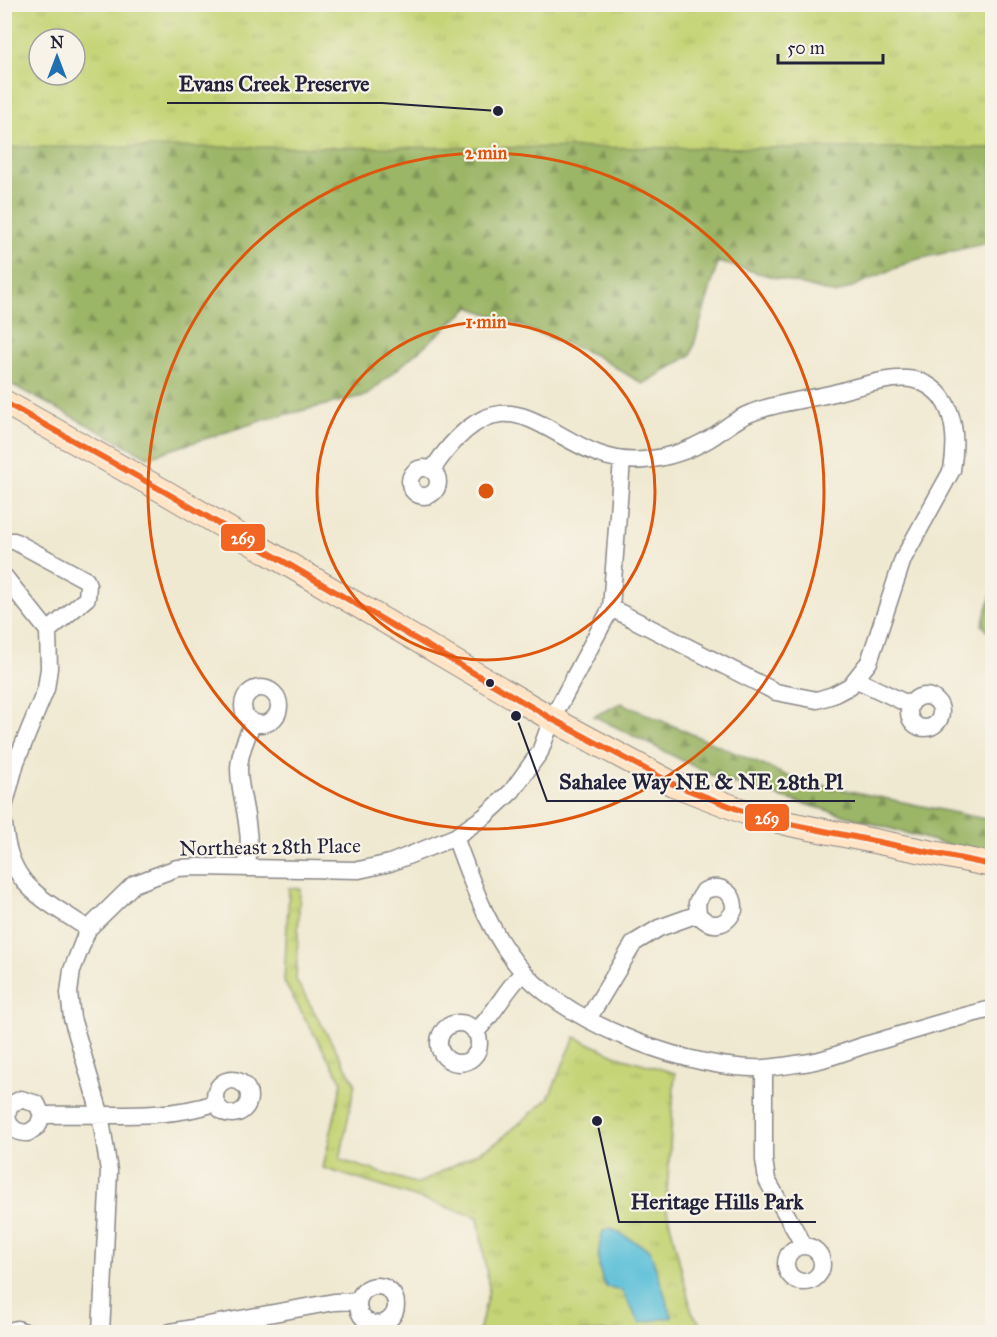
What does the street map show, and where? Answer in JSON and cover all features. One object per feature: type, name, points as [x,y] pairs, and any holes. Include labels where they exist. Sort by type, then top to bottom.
[{"type":"main road","points":[[4,402],[165,492],[552,719],[673,784],[745,812],[790,824],[993,865]]},
{"type":"street","points":[[432,470],[448,446],[465,429],[497,415],[513,414],[531,418],[593,450],[622,460],[653,459],[693,447],[710,439],[737,418],[753,411],[887,381],[914,379],[946,400],[952,415],[955,455],[952,470],[903,559],[869,662],[856,680],[833,695],[817,700],[776,692],[611,608],[622,460]]},
{"type":"street","points":[[4,541],[14,542],[86,580],[87,598],[48,631]]},
{"type":"street","points":[[4,576],[48,631],[50,668],[46,690],[16,762],[4,807]]},
{"type":"street","name":"Northeast 28th Place","points":[[88,928],[134,884],[177,868],[359,870],[390,863],[455,837],[485,816],[512,791],[540,752],[552,719],[611,608]]},
{"type":"street","points":[[856,680],[910,705]]},
{"type":"street","points":[[247,868],[248,831],[237,771],[244,741],[253,723]]},
{"type":"street","points":[[4,824],[11,860],[19,877],[30,889],[88,928],[72,970],[69,993],[72,1018],[100,1113],[109,1171],[101,1332]]},
{"type":"street","points":[[455,837],[482,908],[498,938],[524,972],[567,1009],[644,1043],[706,1062],[764,1068],[812,1061],[993,1009]]},
{"type":"street","points":[[588,1019],[634,943],[659,928],[699,914]]},
{"type":"street","points":[[476,1032],[485,1024],[513,982],[524,972]]},
{"type":"street","points":[[764,1068],[764,1160],[767,1180],[804,1246]]},
{"type":"street","points":[[42,1115],[171,1112],[215,1102]]},
{"type":"street","points":[[170,1332],[334,1302],[358,1301]]},
{"type":"street","points":[[5,1332],[17,1329],[25,1332]]},
{"type":"green space","points":[[5,4],[992,5],[992,148],[5,147]]},
{"type":"green space","points":[[4,5],[992,5],[992,242],[914,260],[836,294],[718,262],[691,355],[643,384],[595,355],[470,307],[367,395],[267,419],[148,457],[5,381]]},
{"type":"green space","points":[[992,593],[992,636],[982,625]]},
{"type":"green space","points":[[621,703],[797,780],[985,819],[992,818],[992,851],[948,845],[721,780],[594,716]]},
{"type":"green space","points":[[289,888],[300,889],[296,980],[355,1083],[340,1160],[418,1184],[496,1143],[548,1099],[575,1037],[617,1056],[675,1073],[666,1207],[692,1313],[707,1332],[479,1332],[489,1289],[478,1217],[323,1168],[342,1082],[284,982]]},
{"type":"water","points":[[610,1228],[650,1250],[672,1317],[640,1323],[621,1290],[606,1287],[600,1273],[599,1253],[603,1231]]},
{"type":"transit line","name":"269","points":[[4,402],[165,492],[552,719],[673,784],[745,812],[790,824],[992,865]]},
{"type":"place","name":"Evans Creek Preserve","points":[[498,111]]},
{"type":"place","name":"Sahalee Way NE & NE 28th Pl","points":[[516,716]]},
{"type":"place","name":"Heritage Hills Park","points":[[597,1121]]}]
